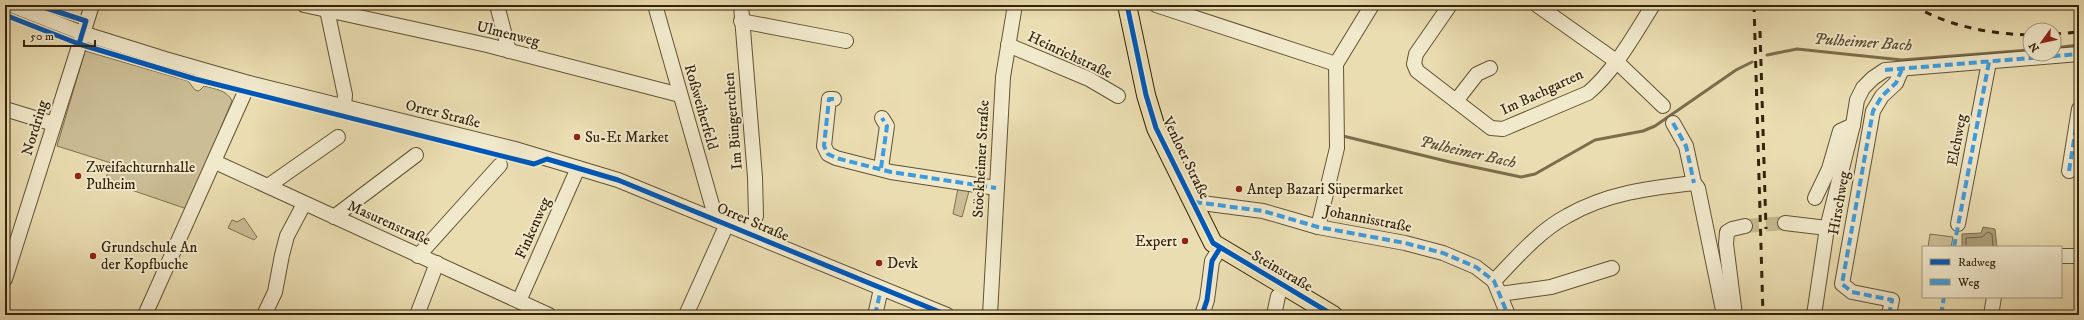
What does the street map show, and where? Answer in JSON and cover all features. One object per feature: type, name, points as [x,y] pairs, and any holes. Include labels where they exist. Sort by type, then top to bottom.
[{"type":"main road","name":"Venloer Straße","points":[[1127,5],[1146,95],[1156,128],[1168,155],[1194,202],[1213,243],[1220,248]]},
{"type":"main road","name":"Steinstraße","points":[[1220,248],[1333,315]]},
{"type":"street","name":"Orrer Straße","points":[[11,5],[82,33],[249,83],[515,149],[618,180],[947,315]]},
{"type":"street","name":"Nordring","points":[[5,279],[92,5]]},
{"type":"street","name":"Ulmenweg","points":[[304,5],[327,8],[509,51],[680,95]]},
{"type":"street","points":[[497,5],[509,51]]},
{"type":"street","name":"Roßweiherfeld","points":[[655,5],[680,95],[721,222]]},
{"type":"street","name":"Im Büngertchen","points":[[741,5],[741,21],[755,177],[756,216],[749,233]]},
{"type":"street","name":"Stöckheimer Straße","points":[[990,315],[1003,77],[1015,5]]},
{"type":"street","points":[[1156,5],[1336,64]]},
{"type":"street","points":[[1318,227],[1337,148],[1336,64],[1372,5]]},
{"type":"street","name":"Im Bachgarten","points":[[1450,5],[1416,54],[1414,64],[1417,72],[1490,128],[1503,129],[1588,93],[1598,84],[1616,61],[1654,5]]},
{"type":"street","points":[[1537,5],[1616,61],[1663,106]]},
{"type":"street","points":[[327,8],[345,95],[344,106]]},
{"type":"street","points":[[741,21],[846,41]]},
{"type":"street","name":"Heinrichstraße","points":[[1008,45],[1089,79],[1118,96]]},
{"type":"street","points":[[1814,315],[1827,228],[1853,125],[1857,100],[1863,88],[1872,78],[1885,70],[1902,68],[2079,54]]},
{"type":"street","name":"Elchweg","points":[[1958,224],[1989,62]]},
{"type":"street","points":[[1456,101],[1477,74],[1490,68]]},
{"type":"street","name":"Hirschweg","points":[[1889,315],[1892,300],[1852,292],[1842,284],[1873,111],[1882,96],[1896,83],[1902,68]]},
{"type":"street","points":[[145,315],[215,162],[249,83]]},
{"type":"street","points":[[834,100],[829,99],[827,114],[824,146],[828,154],[836,158],[881,168],[891,172],[996,188]]},
{"type":"street","points":[[5,109],[54,124]]},
{"type":"street","points":[[2069,171],[2079,109]]},
{"type":"street","points":[[881,168],[887,126],[882,118]]},
{"type":"street","points":[[1673,123],[1686,146],[1694,183],[1698,188],[1724,315]]},
{"type":"street","points":[[1815,198],[1827,175],[1840,131],[1853,125]]},
{"type":"street","points":[[268,186],[338,137]]},
{"type":"street","points":[[334,217],[416,155]]},
{"type":"street","name":"Masurenstraße","points":[[215,162],[518,301],[532,312],[548,315]]},
{"type":"street","points":[[418,256],[500,165]]},
{"type":"street","name":"Finkenweg","points":[[518,301],[578,168]]},
{"type":"street","points":[[1494,281],[1527,246],[1566,216],[1607,197],[1646,188],[1694,183]]},
{"type":"street","name":"Johannisstraße","points":[[1194,202],[1263,211],[1318,227],[1405,243],[1443,252],[1476,267],[1494,281],[1508,315]]},
{"type":"street","points":[[264,315],[275,292],[287,236],[304,204]]},
{"type":"street","points":[[686,315],[721,222]]},
{"type":"street","points":[[1785,223],[1827,228]]},
{"type":"street","points":[[1735,315],[1726,244],[1727,232],[1732,229],[1745,226]]},
{"type":"street","points":[[1202,315],[1207,300],[1212,261],[1220,248]]},
{"type":"street","points":[[2062,256],[2079,256]]},
{"type":"street","points":[[417,315],[437,263]]},
{"type":"street","points":[[1500,294],[1551,287],[1612,268]]},
{"type":"street","points":[[875,315],[881,289]]},
{"type":"street","points":[[1274,315],[1278,296]]},
{"type":"street","points":[[1991,315],[1994,298]]},
{"type":"shaded area","points":[[85,51],[188,81],[195,90],[199,91],[204,86],[224,92],[230,97],[232,101],[187,209],[105,181],[111,163],[57,146]]},
{"type":"shaded area","points":[[958,188],[969,191],[962,217],[953,214]]},
{"type":"shaded area","points":[[244,218],[257,237],[254,240],[228,228],[232,220],[237,222]]},
{"type":"shaded area","points":[[1930,234],[1953,237],[1951,246],[1928,246]]},
{"type":"water","points":[[1983,227],[1995,229],[1997,246],[1962,246],[1962,234],[1981,233]]},
{"type":"waterway","name":"Pulheimer Bach","points":[[2062,47],[2079,45]]},
{"type":"waterway","name":"Pulheimer Bach","points":[[1767,55],[1797,49],[1902,60],[2022,51]]},
{"type":"waterway","name":"Pulheimer Bach","points":[[1343,136],[1450,162],[1521,177],[1535,174],[1595,140],[1643,131],[1655,126],[1736,70],[1752,62]]},
{"type":"tunnel","points":[[1745,226],[1785,223]]},
{"type":"railway","points":[[1754,5],[1763,315]]},
{"type":"railway","points":[[1913,5],[1940,18],[1969,28],[2000,33],[2022,34]]},
{"type":"railway","points":[[1760,31],[1766,229]]},
{"type":"railway","points":[[2062,33],[2079,32]]},
{"type":"marked path","points":[[1885,70],[2079,54]]},
{"type":"marked path","points":[[1954,246],[1989,62]]},
{"type":"marked path","points":[[1889,315],[1892,300],[1852,292],[1842,284],[1873,111],[1882,96],[1896,83],[1902,69]]},
{"type":"marked path","points":[[834,99],[829,99],[824,146],[828,154],[836,158],[891,172],[996,188]]},
{"type":"marked path","points":[[2069,171],[2079,109]]},
{"type":"marked path","points":[[881,168],[887,126],[882,118]]},
{"type":"marked path","points":[[1673,123],[1686,146],[1694,183]]},
{"type":"marked path","points":[[1194,202],[1263,211],[1318,227],[1405,243],[1443,253],[1476,267],[1494,281],[1508,315]]},
{"type":"marked path","points":[[875,315],[881,289]]},
{"type":"marked path","points":[[1941,315],[1944,298]]},
{"type":"cycle path","points":[[37,5],[86,21],[79,44]]},
{"type":"cycle path","points":[[1127,5],[1146,95],[1156,128],[1213,243],[1333,315]]},
{"type":"cycle path","points":[[5,15],[79,44],[195,79],[534,164],[547,159],[618,180],[947,315]]},
{"type":"cycle path","points":[[1202,315],[1207,300],[1212,261],[1220,248]]},
{"type":"place","name":"Su-Et Market","points":[[577,137]]},
{"type":"place","name":"Zweifachturnhalle Pulheim","points":[[78,176]]},
{"type":"place","name":"Antep Bazari Süpermarket","points":[[1239,189]]},
{"type":"place","name":"Expert","points":[[1185,241]]},
{"type":"place","name":"Grundschule An der Kopfbuche","points":[[93,256]]},
{"type":"place","name":"Devk","points":[[879,263]]}]
